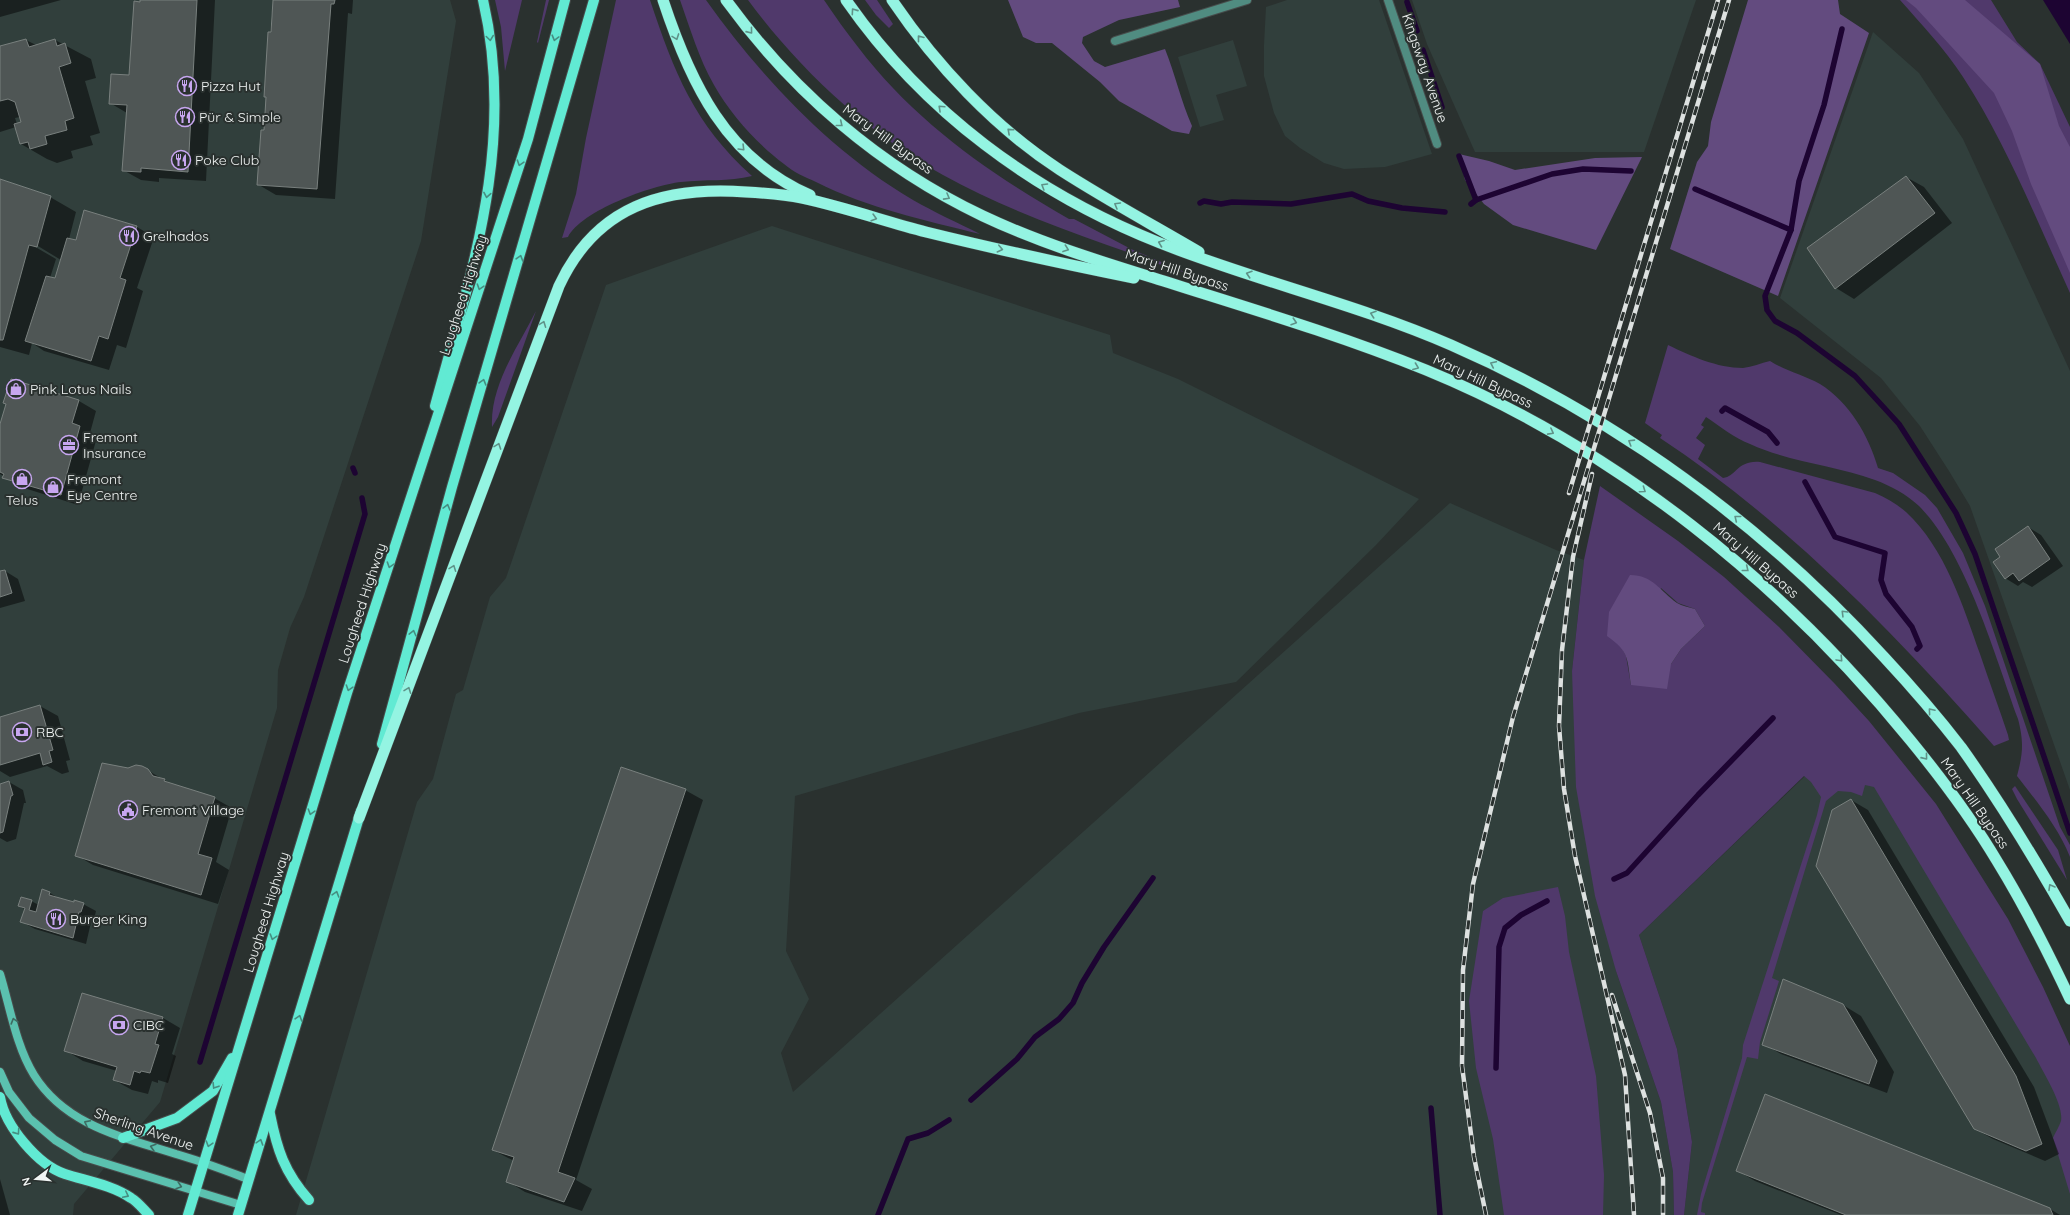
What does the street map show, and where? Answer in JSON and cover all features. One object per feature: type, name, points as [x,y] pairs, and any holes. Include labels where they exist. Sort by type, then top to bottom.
[{"type":"highway","points":[[663,0],[693,78],[710,108],[730,136],[744,150],[778,178],[797,190],[837,206],[884,221],[952,238],[1198,292]]},
{"type":"highway","name":"Mary Hill Bypass","points":[[726,0],[763,47],[809,97],[862,142],[920,182],[982,215],[1044,242],[1302,325],[1428,371],[1497,403],[1561,437],[1623,476],[1691,524],[1752,574],[1821,639],[1880,703],[1932,766],[1997,860],[2046,949],[2070,999]]},
{"type":"highway","name":"Mary Hill Bypass","points":[[846,0],[878,42],[925,94],[974,138],[1031,178],[1090,211],[1160,243],[1224,266],[1384,318],[1449,344],[1507,371],[1572,405],[1634,443],[1711,497],[1782,555],[1846,615],[1904,679],[1958,743],[1988,786],[2026,843],[2070,921]]},
{"type":"highway","points":[[892,0],[932,54],[967,92],[1014,135],[1059,169],[1224,266]]},
{"type":"highway","points":[[359,818],[547,314],[566,269],[584,244],[605,224],[630,208],[676,194],[709,191],[778,194],[837,206]]},
{"type":"main road","points":[[402,528],[472,268],[488,196],[494,151],[495,92],[491,43],[483,0]]},
{"type":"main road","name":"Lougheed Highway","points":[[188,1215],[347,693],[528,139],[565,0]]},
{"type":"main road","points":[[238,1215],[248,1179],[270,1114],[408,654],[452,487],[594,0]]},
{"type":"main road","name":"Sherling Avenue","points":[[0,974],[21,1048],[34,1075],[54,1099],[76,1117],[101,1130],[204,1163],[248,1179]]},
{"type":"main road","points":[[123,1138],[178,1118],[213,1091],[242,1040]]},
{"type":"main road","points":[[0,1072],[9,1092],[29,1118],[55,1140],[81,1156],[241,1204]]},
{"type":"main road","points":[[0,1097],[15,1131],[37,1157],[63,1173],[113,1189],[132,1198],[149,1215]]},
{"type":"main road","points":[[270,1114],[277,1148],[296,1185],[309,1200]]},
{"type":"street","points":[[1116,41],[1247,0]]},
{"type":"street","name":"Kingsway Avenue","points":[[1388,0],[1437,144]]},
{"type":"shaded area","name":"Fremont Village","points":[[0,0],[450,0],[456,21],[421,241],[304,597],[290,628],[278,670],[277,708],[160,1102],[74,1204],[73,1215],[0,1215]]},
{"type":"shaded area","points":[[495,0],[522,0],[505,71],[501,27]]},
{"type":"shaded area","points":[[546,0],[549,0],[538,43],[537,42]]},
{"type":"shaded area","points":[[616,0],[650,0],[668,51],[688,96],[715,137],[752,176],[735,179],[681,182],[653,188],[618,201],[602,209],[575,227],[568,237],[562,238],[576,194],[586,138]]},
{"type":"shaded area","points":[[680,0],[706,0],[727,29],[774,84],[799,110],[853,159],[913,200],[980,234],[938,224],[876,206],[836,191],[795,172],[788,167],[754,138],[728,107],[714,85],[704,65]]},
{"type":"shaded area","points":[[748,0],[824,0],[849,36],[880,74],[903,99],[955,144],[1011,184],[1069,219],[1074,219],[1131,249],[1187,273],[1065,230],[1024,213],[963,186],[915,158],[887,139],[836,98],[790,51]]},
{"type":"shaded area","points":[[865,0],[877,0],[893,24],[889,28],[876,15]]},
{"type":"shaded area","points":[[1008,0],[1178,0],[1180,7],[1119,20],[1083,37],[1082,43],[1094,61],[1105,67],[1165,49],[1192,126],[1189,134],[1172,131],[1119,101],[1100,82],[1052,43],[1036,43],[1023,37]]},
{"type":"shaded area","points":[[1287,0],[1379,0],[1432,154],[1385,167],[1344,169],[1324,163],[1300,148],[1285,136],[1274,113],[1264,76],[1264,45],[1266,7]]},
{"type":"shaded area","points":[[1412,0],[1696,0],[1644,152],[1475,152],[1427,44]]},
{"type":"shaded area","points":[[1748,0],[1838,0],[1840,14],[1869,33],[1778,296],[1670,249],[1697,162],[1708,146],[1711,122]]},
{"type":"shaded area","points":[[1900,0],[1991,0],[2017,42],[2040,64],[2070,127],[2070,293],[2007,155],[1979,102],[1949,57]]},
{"type":"shaded area","points":[[1906,0],[1965,0],[2040,64],[2059,126],[2070,147],[2070,273],[2031,184],[2012,131],[1994,93],[1916,8]]},
{"type":"shaded area","points":[[2043,0],[2070,0],[2070,44]]},
{"type":"shaded area","points":[[1873,32],[1919,73],[1963,139],[2070,371],[2070,790],[1970,506],[1920,426],[1881,378],[1780,298]]},
{"type":"shaded area","points":[[1233,40],[1247,86],[1216,95],[1224,120],[1200,127],[1178,57]]},
{"type":"shaded area","points":[[1459,154],[1489,161],[1515,170],[1595,158],[1642,157],[1596,250],[1513,225],[1484,204],[1465,180]]},
{"type":"shaded area","points":[[772,226],[1110,335],[1113,353],[1178,379],[1419,499],[1376,545],[1236,682],[1079,713],[795,796],[786,951],[809,999],[781,1053],[793,1092],[1450,503],[1556,550],[1584,560],[1572,671],[1616,971],[1661,1102],[1673,1172],[1674,1215],[296,1215],[417,802],[433,779],[456,694],[463,690],[490,597],[506,578],[606,285]]},
{"type":"shaded area","points":[[536,311],[498,417],[492,427],[493,411],[500,381]]},
{"type":"shaded area","points":[[1668,345],[1695,357],[1724,366],[1743,368],[1770,361],[1782,368],[1820,384],[1830,391],[1849,410],[1869,444],[1878,468],[1893,473],[1925,495],[1937,508],[1963,553],[1985,606],[2060,827],[2070,845],[2070,857],[2053,825],[2017,776],[2021,761],[2022,748],[2018,719],[1978,606],[1951,550],[1936,526],[1919,506],[1909,498],[1881,482],[1765,450],[1738,439],[1706,417],[1701,425],[1704,427],[1696,438],[1705,445],[1698,459],[1723,478],[1731,475],[1746,464],[1760,462],[1875,493],[1899,506],[1920,526],[1932,543],[1951,578],[1974,636],[2005,725],[2009,740],[1994,746],[1956,703],[1878,621],[1795,542],[1707,471],[1660,438],[1662,435],[1645,423]]},
{"type":"shaded area","points":[[1600,486],[1678,541],[1724,577],[1779,627],[1869,721],[1936,804],[2008,919],[2043,987],[2070,1046],[2070,1194],[2053,1138],[2061,1121],[2061,1114],[2052,1089],[2036,1058],[1874,787],[1865,785],[1862,796],[1851,792],[1838,791],[1826,801],[1772,978],[1779,981],[1760,1042],[1758,1059],[1747,1057],[1702,1203],[1701,1212],[1705,1213],[1705,1215],[1697,1215],[1701,1194],[1742,1058],[1743,1045],[1817,815],[1821,797],[1811,782],[1804,776],[1639,935],[1677,1049],[1692,1142],[1684,1215],[1674,1215],[1673,1172],[1661,1102],[1616,971],[1595,896],[1576,787],[1572,671],[1584,560]],"holes":[[[1661,588],[1678,603],[1695,609],[1705,626],[1681,649],[1671,664],[1631,685],[1626,656],[1621,646]]]},
{"type":"shaded area","points":[[1630,575],[1645,578],[1656,584],[1677,603],[1695,609],[1705,626],[1681,649],[1671,664],[1667,689],[1631,685],[1628,662],[1624,652],[1607,636],[1609,612]]},
{"type":"shaded area","points":[[1849,734],[2070,1074],[2070,1215],[1684,1215],[1692,1142],[1677,1049],[1639,935]]},
{"type":"shaded area","points":[[2015,786],[2058,850],[2067,880],[2017,799],[2012,789]]},
{"type":"shaded area","points":[[1558,887],[1565,916],[1569,952],[1596,1076],[1604,1175],[1603,1215],[1504,1215],[1493,1139],[1476,1068],[1469,1001],[1483,911],[1503,898]]},
{"type":"building","points":[[140,0],[197,0],[188,172],[141,168],[141,172],[122,171],[127,105],[109,104],[111,74],[129,75],[134,1],[140,2]]},
{"type":"building","points":[[273,0],[335,0],[334,4],[331,4],[317,189],[257,185],[261,130],[264,130],[266,97],[264,97],[268,32],[271,32]]},
{"type":"building","points":[[26,39],[29,47],[55,39],[57,46],[65,43],[71,63],[59,67],[74,118],[65,121],[67,130],[45,136],[47,144],[30,149],[28,142],[20,144],[14,124],[21,122],[15,102],[8,99],[0,101],[0,46]]},
{"type":"building","points":[[1906,176],[1935,213],[1835,289],[1807,248]]},
{"type":"building","points":[[0,179],[51,196],[37,247],[29,245],[3,340],[0,340]]},
{"type":"building","points":[[84,210],[137,226],[120,278],[126,280],[108,339],[99,336],[91,361],[25,341],[46,276],[55,278],[67,238],[76,240]]},
{"type":"building","points":[[11,379],[79,400],[72,423],[80,426],[61,495],[2,478],[4,474],[0,472],[0,424],[6,404],[3,403]]},
{"type":"building","points":[[2028,526],[2050,559],[2019,581],[2013,573],[2005,579],[1993,562],[2000,557],[1995,549]]},
{"type":"building","points":[[5,570],[12,593],[0,597],[0,571]]},
{"type":"building","points":[[40,705],[53,750],[49,751],[52,762],[43,765],[40,753],[0,765],[0,717]]},
{"type":"building","points":[[102,763],[128,768],[136,765],[142,766],[148,769],[153,776],[165,779],[164,781],[215,797],[198,854],[212,858],[201,895],[75,856]]},
{"type":"building","points":[[621,767],[686,789],[558,1172],[575,1178],[564,1202],[506,1182],[514,1157],[492,1150]]},
{"type":"building","points":[[9,781],[13,795],[11,796],[3,832],[0,833],[0,784]]},
{"type":"building","points":[[1851,799],[2016,1076],[2042,1144],[2026,1151],[1974,1129],[1816,866],[1832,810]]},
{"type":"building","points":[[42,889],[50,892],[49,895],[74,902],[74,900],[84,903],[81,912],[79,912],[73,938],[20,922],[25,908],[18,906],[21,897],[32,900],[29,910],[36,912]]},
{"type":"building","points":[[1783,979],[1843,1004],[1877,1061],[1869,1084],[1762,1045]]},
{"type":"building","points":[[82,993],[163,1017],[155,1044],[159,1045],[150,1073],[141,1071],[140,1073],[134,1071],[130,1085],[113,1080],[117,1067],[64,1051]]},
{"type":"building","points":[[1765,1094],[2050,1208],[2053,1215],[1846,1215],[1736,1171]]},
{"type":"waterway","points":[[1407,2],[1417,31]]},
{"type":"waterway","points":[[1842,29],[1824,105],[1799,181],[1791,230],[1765,296],[1767,310],[1775,321],[1797,333],[1855,376],[1899,424],[1956,513],[1975,554],[2070,833]]},
{"type":"waterway","points":[[1423,50],[1442,107]]},
{"type":"waterway","points":[[1459,156],[1476,200]]},
{"type":"waterway","points":[[1471,204],[1476,200],[1552,174],[1583,169],[1631,171]]},
{"type":"waterway","points":[[1695,189],[1791,230]]},
{"type":"waterway","points":[[1200,203],[1204,201],[1221,204],[1232,202],[1291,204],[1352,194],[1368,201],[1402,208],[1445,212]]},
{"type":"waterway","points":[[1722,411],[1725,408],[1768,432],[1777,443]]},
{"type":"waterway","points":[[353,468],[355,473]]},
{"type":"waterway","points":[[1805,482],[1835,537],[1885,553],[1881,580],[1886,594],[1912,627],[1920,646],[1917,649]]},
{"type":"waterway","points":[[200,1062],[365,514],[362,498]]},
{"type":"waterway","points":[[1614,879],[1627,873],[1698,795],[1773,718]]},
{"type":"waterway","points":[[971,1100],[1017,1059],[1035,1037],[1059,1019],[1073,1003],[1082,983],[1104,947],[1153,878]]},
{"type":"waterway","points":[[1496,1068],[1499,947],[1505,928],[1521,915],[1547,901]]},
{"type":"waterway","points":[[1431,1108],[1440,1215]]},
{"type":"waterway","points":[[878,1215],[908,1139],[928,1133],[949,1120]]},
{"type":"railway","points":[[1569,493],[1718,0]]},
{"type":"railway","points":[[1486,1215],[1474,1157],[1462,1066],[1463,970],[1473,884],[1513,717],[1729,0]]},
{"type":"railway","points":[[1592,474],[1573,557],[1562,650],[1559,726],[1564,789],[1575,856],[1625,1075],[1634,1215]]},
{"type":"railway","points":[[1612,995],[1650,1113],[1663,1178],[1663,1215]]},
{"type":"place","name":"Pizza Hut","points":[[187,86]]},
{"type":"place","name":"Pür & Simple","points":[[185,117]]},
{"type":"place","name":"Poke Club","points":[[181,160]]},
{"type":"place","name":"Grelhados","points":[[129,236]]},
{"type":"place","name":"Pink Lotus Nails","points":[[16,389]]},
{"type":"place","name":"Fremont Insurance","points":[[69,445]]},
{"type":"place","name":"Telus","points":[[22,479]]},
{"type":"place","name":"Fremont Eye Centre","points":[[53,487]]},
{"type":"place","name":"RBC","points":[[22,732]]},
{"type":"place","name":"Fremont Village","points":[[128,810]]},
{"type":"place","name":"Burger King","points":[[56,919]]},
{"type":"place","name":"CIBC","points":[[119,1025]]}]
